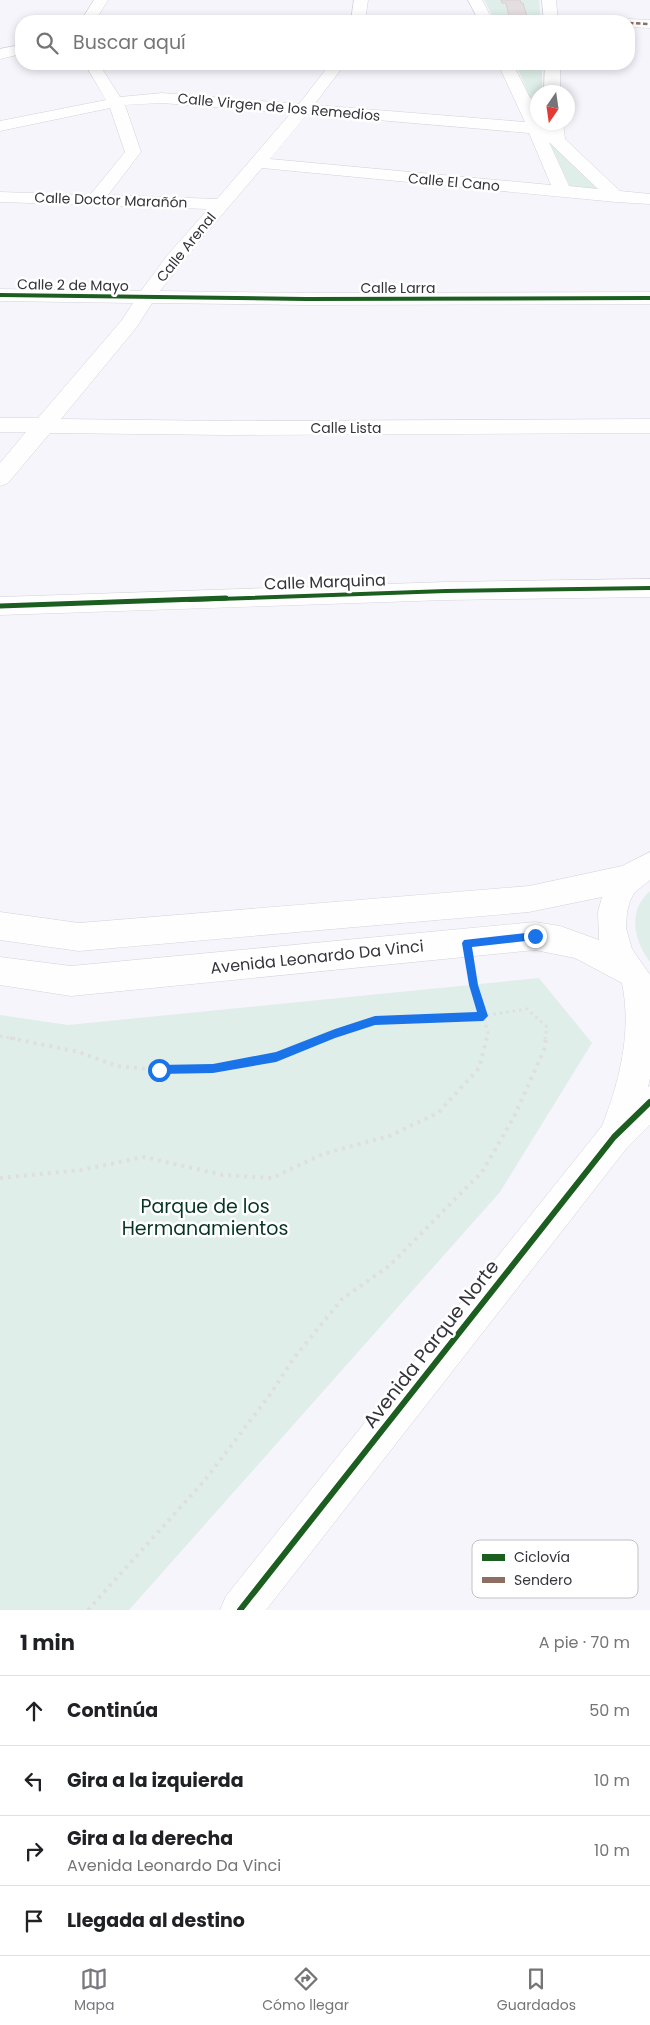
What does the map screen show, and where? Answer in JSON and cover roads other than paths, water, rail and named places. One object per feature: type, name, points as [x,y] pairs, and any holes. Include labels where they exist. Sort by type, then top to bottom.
[{"type":"street","points":[[92,15],[101,0]]},
{"type":"street","points":[[359,15],[362,0]]},
{"type":"street","points":[[475,0],[483,15]]},
{"type":"street","points":[[549,0],[550,15]]},
{"type":"street","points":[[635,23],[650,24]]},
{"type":"street","points":[[0,54],[15,51]]},
{"type":"street","points":[[95,200],[133,152],[116,102],[96,70]]},
{"type":"street","name":"Calle Arenal","points":[[0,478],[129,324],[145,298],[221,204],[304,108],[333,70]]},
{"type":"street","points":[[509,70],[521,98],[530,104]]},
{"type":"street","points":[[552,70],[552,85]]},
{"type":"street","name":"Calle Virgen de los Remedios","points":[[0,126],[116,102],[162,98],[530,128]]},
{"type":"street","points":[[536,130],[563,193]]},
{"type":"street","name":"Calle Virgen de los Remedios","points":[[540,130],[557,140],[616,197]]},
{"type":"street","points":[[556,130],[557,140]]},
{"type":"street","name":"Calle El Cano","points":[[258,163],[563,193],[650,199]]},
{"type":"street","name":"Calle Doctor Marañón","points":[[0,197],[221,204]]},
{"type":"street","name":"Calle 2 de Mayo","points":[[0,295],[145,298]]},
{"type":"street","name":"Calle Larra","points":[[145,298],[650,298]]},
{"type":"street","name":"Calle Lista","points":[[0,425],[367,428],[650,426]]},
{"type":"street","name":"Calle Marquina","points":[[0,606],[436,591],[650,588]]},
{"type":"street","points":[[0,926],[79,937],[529,899],[545,897],[640,872]]},
{"type":"street","name":"Avenida Parque Norte","points":[[614,1137],[639,1076],[645,1045],[645,1004],[638,980],[614,943],[611,915],[619,891],[640,872]]},
{"type":"street","name":"Avenida Leonardo Da Vinci","points":[[0,971],[71,981],[526,936],[561,939],[594,950],[638,980]]},
{"type":"street","name":"Avenida Parque Norte","points":[[240,1610],[614,1137],[650,1102]]},
{"type":"park label","name":"Parque de los Hermanamientos","points":[[205,1217]]}]
